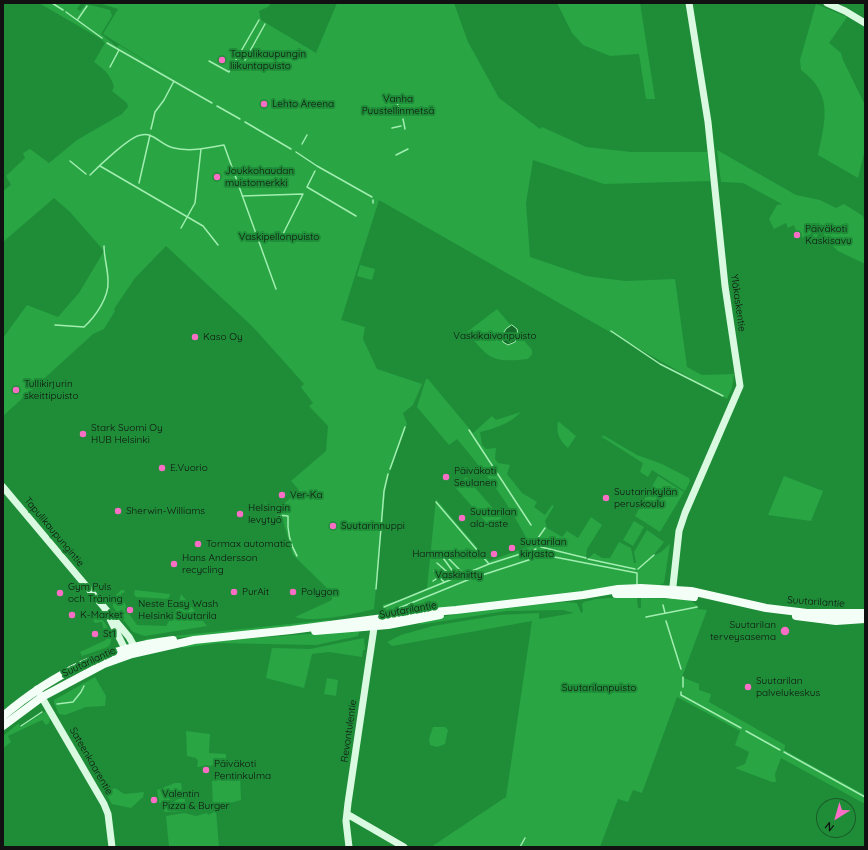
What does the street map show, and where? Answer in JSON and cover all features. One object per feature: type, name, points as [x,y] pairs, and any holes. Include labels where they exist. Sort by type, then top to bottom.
[{"type":"main road","name":"Suutarilantie","points":[[3,716],[37,689],[81,664],[116,650],[130,650],[180,639],[194,640],[375,622],[456,610],[583,595],[618,589],[672,592],[691,591],[766,608],[806,619],[836,621],[865,619]]},
{"type":"main road","name":"Suutarilantie","points":[[766,608],[821,614],[865,613]]},
{"type":"main road","name":"Suutarilantie","points":[[3,726],[42,697],[84,673],[109,662],[130,650]]},
{"type":"street","name":"Yläkaskentie","points":[[672,592],[680,531],[685,513],[740,386],[725,286],[708,122],[689,3]]},
{"type":"street","points":[[827,3],[849,13],[865,23]]},
{"type":"street","name":"Tapulikaupungintie","points":[[3,487],[105,609],[130,650]]},
{"type":"street","name":"Revontulentie","points":[[349,847],[347,814],[375,622]]},
{"type":"street","name":"Sateenkaarentie","points":[[37,689],[104,804],[108,814],[112,847]]},
{"type":"street","points":[[347,814],[404,847]]},
{"type":"green space","points":[[39,3],[81,3],[77,9],[80,11],[86,4],[110,10],[112,16],[101,34],[117,47],[119,45],[180,82],[103,34],[118,9],[99,3],[271,3],[268,7],[259,11],[261,20],[316,53],[337,3],[454,3],[468,42],[499,98],[540,129],[542,127],[586,147],[631,152],[707,152],[710,181],[604,184],[533,160],[526,203],[530,257],[586,276],[625,281],[675,279],[687,367],[702,375],[734,374],[732,388],[727,399],[379,200],[341,320],[365,327],[363,339],[377,369],[422,384],[413,405],[403,413],[407,424],[386,483],[374,609],[323,618],[303,619],[295,617],[332,600],[332,593],[293,555],[283,521],[272,520],[276,516],[275,512],[299,490],[291,481],[326,451],[328,426],[309,406],[313,403],[301,387],[304,384],[253,327],[166,246],[135,278],[114,309],[115,311],[104,329],[93,334],[3,416],[3,338],[27,305],[58,317],[79,293],[104,251],[70,212],[54,198],[3,242],[3,191],[11,185],[6,176],[25,158],[23,153],[30,149],[49,163],[77,140],[122,114],[128,107],[127,103],[112,91],[114,87],[109,76],[94,62],[105,43],[101,39]]},
{"type":"green space","points":[[557,3],[640,3],[655,99],[646,99],[639,54],[610,56],[583,45],[572,33]]},
{"type":"green space","points":[[816,4],[847,17],[829,43],[841,53],[865,105],[865,149],[858,178],[818,155],[823,131],[823,98],[819,89],[801,70],[800,60]]},
{"type":"green space","points":[[717,150],[796,195],[820,200],[836,208],[844,204],[863,216],[865,222],[865,264],[838,251],[823,236],[827,227],[821,224],[816,240],[812,233],[802,238],[801,235],[798,236],[794,225],[788,228],[786,223],[774,229],[769,219],[777,205],[782,204],[743,183],[721,182]]},
{"type":"green space","points":[[360,265],[375,269],[372,280],[357,276]]},
{"type":"green space","name":"Vaskikaivonpuisto","points":[[497,309],[532,350],[532,354],[528,359],[506,360],[492,357],[481,348],[467,332]]},
{"type":"green space","name":"Vaskiniitty","points":[[426,379],[428,379],[473,433],[492,416],[496,420],[521,412],[512,420],[502,425],[480,432],[482,445],[486,449],[496,448],[495,459],[498,463],[510,465],[507,474],[522,493],[537,502],[534,507],[545,515],[552,505],[554,506],[545,521],[547,528],[562,537],[567,531],[578,538],[591,517],[602,525],[587,549],[586,558],[589,558],[594,553],[602,558],[610,558],[619,542],[631,548],[634,563],[636,563],[634,552],[647,530],[664,542],[653,556],[661,552],[670,544],[664,583],[660,585],[391,615],[382,605],[403,599],[427,588],[436,499],[489,561],[530,546],[515,517],[488,477],[467,451],[457,439],[449,445],[417,407]]},
{"type":"green space","points":[[558,421],[576,436],[568,448],[559,436],[557,429]]},
{"type":"green space","points":[[603,435],[637,455],[662,464],[689,478],[690,481],[685,491],[652,470],[648,477],[640,472],[643,463],[602,437]]},
{"type":"green space","points":[[658,476],[684,492],[660,532],[635,516]]},
{"type":"green space","points":[[784,476],[823,491],[811,521],[768,515]]},
{"type":"green space","points":[[466,477],[502,519],[491,528],[455,487]]},
{"type":"green space","points":[[264,501],[275,512],[268,510]]},
{"type":"green space","points":[[634,521],[644,527],[633,546],[623,540]]},
{"type":"green space","points":[[121,590],[124,590],[125,592],[121,594],[130,615],[137,625],[166,626],[178,607],[181,594],[207,626],[145,636],[133,632],[113,607],[113,598]]},
{"type":"green space","points":[[135,590],[170,594],[169,599],[136,597],[134,594]]},
{"type":"green space","name":"Suutarilanpuisto","points":[[623,597],[637,598],[638,608],[641,608],[641,598],[689,599],[699,607],[697,609],[707,610],[682,677],[699,684],[699,690],[711,694],[709,702],[785,745],[784,750],[865,795],[865,804],[781,758],[775,774],[776,782],[772,782],[735,768],[745,764],[749,752],[735,745],[740,731],[677,697],[642,793],[633,790],[628,802],[618,799],[600,847],[431,847],[506,797],[532,621],[392,646],[387,642],[401,635],[433,626],[500,615],[539,613],[539,619],[574,613],[563,610],[506,611],[418,625],[443,617],[488,610],[566,602],[577,603],[581,613],[583,612],[582,604],[584,602],[596,599]]},
{"type":"green space","points":[[101,616],[111,636],[110,643],[108,647],[82,656],[80,652],[106,640],[102,622],[95,623],[93,620]]},
{"type":"green space","points":[[330,621],[271,629],[145,641],[145,639]]},
{"type":"green space","points":[[360,630],[358,636],[316,645],[218,643],[183,648],[183,646],[189,643]]},
{"type":"green space","points":[[364,638],[365,650],[363,650],[362,657],[329,652],[312,654],[304,688],[266,678],[272,648],[310,649]]},
{"type":"green space","points":[[95,677],[106,696],[105,706],[86,707],[65,715],[59,714],[54,700]]},
{"type":"green space","points":[[327,678],[338,680],[336,696],[324,694]]},
{"type":"green space","points":[[46,711],[50,718],[49,723],[46,725],[42,720],[8,736],[11,742],[3,748],[3,736],[19,723],[20,728]]},
{"type":"green space","points":[[433,727],[445,727],[448,730],[445,744],[437,747],[430,745],[429,739]]},
{"type":"green space","points":[[186,731],[210,734],[209,753],[226,754],[226,764],[197,767],[198,761],[196,758],[187,756]]},
{"type":"green space","points":[[240,777],[241,800],[213,807],[212,781]]},
{"type":"green space","points":[[175,783],[181,783],[182,789],[180,792],[172,799],[159,803],[157,790]]},
{"type":"green space","points":[[115,788],[124,794],[144,792],[143,797],[131,808],[112,804],[105,793]]},
{"type":"green space","points":[[184,795],[187,811],[164,812],[163,807],[171,804]]},
{"type":"green space","points":[[216,811],[219,847],[169,847],[166,816],[184,813],[196,816],[207,813],[208,815]]},
{"type":"shaded area","points":[[512,325],[517,329],[518,335],[515,342],[508,345],[503,342],[502,335],[506,329]]},
{"type":"waterway","points":[[52,3],[63,10]]},
{"type":"waterway","points":[[78,19],[87,6]]},
{"type":"waterway","points":[[66,12],[102,38]]},
{"type":"waterway","points":[[209,61],[229,72],[259,20]]},
{"type":"waterway","points":[[245,60],[265,24]]},
{"type":"waterway","points":[[107,43],[212,103]]},
{"type":"waterway","points":[[110,67],[119,50]]},
{"type":"waterway","points":[[151,129],[155,112],[164,100],[174,81]]},
{"type":"waterway","points":[[397,103],[401,113]]},
{"type":"waterway","points":[[217,106],[240,119]]},
{"type":"waterway","points":[[403,119],[405,129]]},
{"type":"waterway","points":[[245,122],[291,149]]},
{"type":"waterway","points":[[392,128],[401,126]]},
{"type":"waterway","points":[[90,175],[122,146],[141,135],[150,135],[170,147],[187,150],[224,145],[276,289]]},
{"type":"waterway","points":[[139,183],[150,135]]},
{"type":"waterway","points":[[302,144],[307,135]]},
{"type":"waterway","points":[[181,228],[195,203],[201,149]]},
{"type":"waterway","points":[[396,155],[408,149]]},
{"type":"waterway","points":[[296,152],[317,166],[372,197]]},
{"type":"waterway","points":[[70,161],[86,174]]},
{"type":"waterway","points":[[100,166],[203,226],[218,245]]},
{"type":"waterway","points":[[315,171],[307,187],[356,216]]},
{"type":"waterway","points":[[242,196],[303,194],[280,240]]},
{"type":"waterway","points":[[55,325],[84,327],[101,306],[108,287],[104,246]]},
{"type":"waterway","points":[[611,331],[660,364],[723,396]]},
{"type":"waterway","points":[[390,469],[405,427]]},
{"type":"waterway","points":[[469,430],[531,525]]},
{"type":"waterway","points":[[376,589],[384,491],[388,474]]},
{"type":"waterway","points":[[436,502],[489,564]]},
{"type":"waterway","points":[[278,515],[288,516],[288,527],[292,547],[297,556]]},
{"type":"waterway","points":[[545,528],[538,538],[541,547],[586,558]]},
{"type":"waterway","points":[[384,607],[489,564],[536,549]]},
{"type":"waterway","points":[[438,551],[457,577]]},
{"type":"waterway","points":[[394,610],[470,579],[544,555],[637,573],[637,586]]},
{"type":"waterway","points":[[638,569],[654,555]]},
{"type":"waterway","points":[[447,557],[464,574]]},
{"type":"waterway","points":[[588,559],[635,569]]},
{"type":"waterway","points":[[437,563],[454,578]]},
{"type":"waterway","points":[[434,571],[444,582]]},
{"type":"waterway","points":[[433,581],[439,577]]},
{"type":"waterway","points":[[663,605],[665,613]]},
{"type":"waterway","points":[[646,617],[697,607]]},
{"type":"waterway","points":[[666,621],[681,669]]},
{"type":"waterway","points":[[683,677],[683,687]]},
{"type":"waterway","points":[[57,704],[73,702],[84,686]]},
{"type":"waterway","points":[[681,692],[681,695],[741,728]]},
{"type":"waterway","points":[[21,726],[42,712]]},
{"type":"waterway","points":[[746,731],[780,750]]},
{"type":"waterway","points":[[784,752],[865,797]]},
{"type":"waterway","points":[[520,847],[525,838]]},
{"type":"place","name":"Tapulikaupungin liikuntapuisto","points":[[222,60]]},
{"type":"place","name":"Lehto Areena","points":[[264,104]]},
{"type":"place","name":"Joukkohaudan muistomerkki","points":[[217,177]]},
{"type":"place","name":"Päiväkoti Kaskisavu","points":[[797,235]]},
{"type":"place","name":"Kaso Oy","points":[[195,337]]},
{"type":"place","name":"Tullikirjurin skeittipuisto","points":[[16,390]]},
{"type":"place","name":"Stark Suomi Oy HUB Helsinki","points":[[83,434]]},
{"type":"place","name":"E.Vuorio","points":[[162,468]]},
{"type":"place","name":"Päiväkoti Seulanen","points":[[446,477]]},
{"type":"place","name":"Ver-Ka","points":[[282,495]]},
{"type":"place","name":"Suutarinkylän peruskoulu","points":[[606,498]]},
{"type":"place","name":"Sherwin-Williams","points":[[118,511]]},
{"type":"place","name":"Helsingin levytyö","points":[[240,514]]},
{"type":"place","name":"Suutarilan ala-aste","points":[[462,518]]},
{"type":"place","name":"Suutarinnuppi","points":[[333,526]]},
{"type":"place","name":"Tormax automatic","points":[[198,544]]},
{"type":"place","name":"Suutarilan kirjasto","points":[[512,548]]},
{"type":"place","name":"Hammashoitola","points":[[494,554]]},
{"type":"place","name":"Hans Andersson recycling","points":[[174,564]]},
{"type":"place","name":"PurAit","points":[[234,592]]},
{"type":"place","name":"Polygon","points":[[293,592]]},
{"type":"place","name":"Gym Puls och Träning","points":[[60,593]]},
{"type":"place","name":"Neste Easy Wash Helsinki Suutarila","points":[[130,610]]},
{"type":"place","name":"K-Market","points":[[72,615]]},
{"type":"place","name":"Suutarilan terveysasema","points":[[785,631]]},
{"type":"place","name":"St1","points":[[95,634]]},
{"type":"place","name":"Suutarilan palvelukeskus","points":[[748,687]]},
{"type":"place","name":"Päiväkoti Pentinkulma","points":[[206,770]]},
{"type":"place","name":"Valentin Pizza & Burger","points":[[154,800]]},
{"type":"park label","name":"Vanha Puustellinmetsä","points":[[398,104]]},
{"type":"park label","name":"Vaskipellonpuisto","points":[[279,237]]}]
